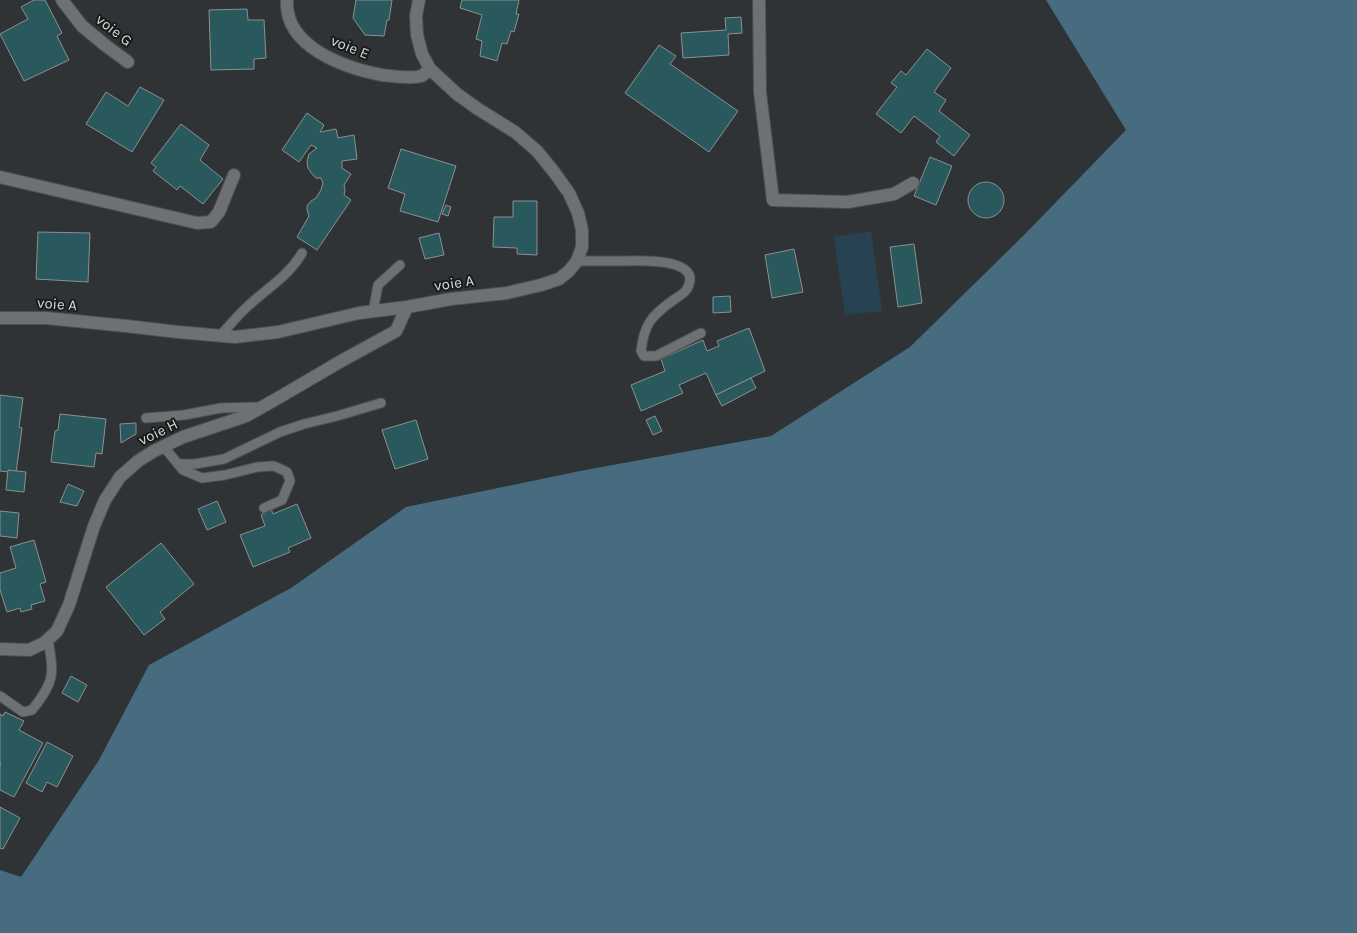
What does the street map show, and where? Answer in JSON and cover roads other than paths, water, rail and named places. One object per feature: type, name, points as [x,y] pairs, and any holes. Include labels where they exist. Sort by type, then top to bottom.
[{"type":"street","name":"voie G","points":[[62,0],[82,26],[128,62]]},
{"type":"street","name":"voie E","points":[[287,0],[286,8],[290,22],[300,38],[317,51],[343,65],[395,77],[420,77],[430,69]]},
{"type":"street","points":[[419,0],[416,16],[418,35],[422,54],[430,69],[464,99],[515,132],[537,151],[568,193],[578,213],[582,230],[582,247],[577,261]]},
{"type":"street","points":[[759,0],[760,92],[773,200],[848,202],[894,194],[913,183]]},
{"type":"street","points":[[0,177],[197,224],[211,222],[219,212],[234,175]]},
{"type":"street","name":"voie A","points":[[0,318],[46,318],[235,337],[278,332],[359,314],[407,308],[451,299],[507,293],[559,279],[577,261]]},
{"type":"street","name":"voie H","points":[[0,649],[29,650],[44,643],[57,631],[69,605],[94,526],[105,500],[120,477],[138,461],[183,437],[246,416],[396,331],[407,308]]},
{"type":"lane","points":[[220,336],[247,307],[277,283],[297,262],[302,253]]},
{"type":"lane","points":[[577,261],[656,261],[678,265],[687,272],[690,279],[686,290],[664,307],[647,325],[642,339],[641,351],[644,356],[656,356],[701,333]]},
{"type":"lane","points":[[373,312],[378,285],[400,265]]},
{"type":"lane","points":[[178,464],[195,464],[224,459],[280,432],[381,402]]},
{"type":"lane","points":[[146,418],[184,415],[221,408],[261,407]]},
{"type":"lane","points":[[163,446],[183,470],[202,478],[226,475],[257,467],[274,466],[287,472],[290,482],[282,500],[264,508]]},
{"type":"lane","points":[[0,696],[23,712],[32,710],[43,697],[52,679],[53,666],[48,639]]}]
